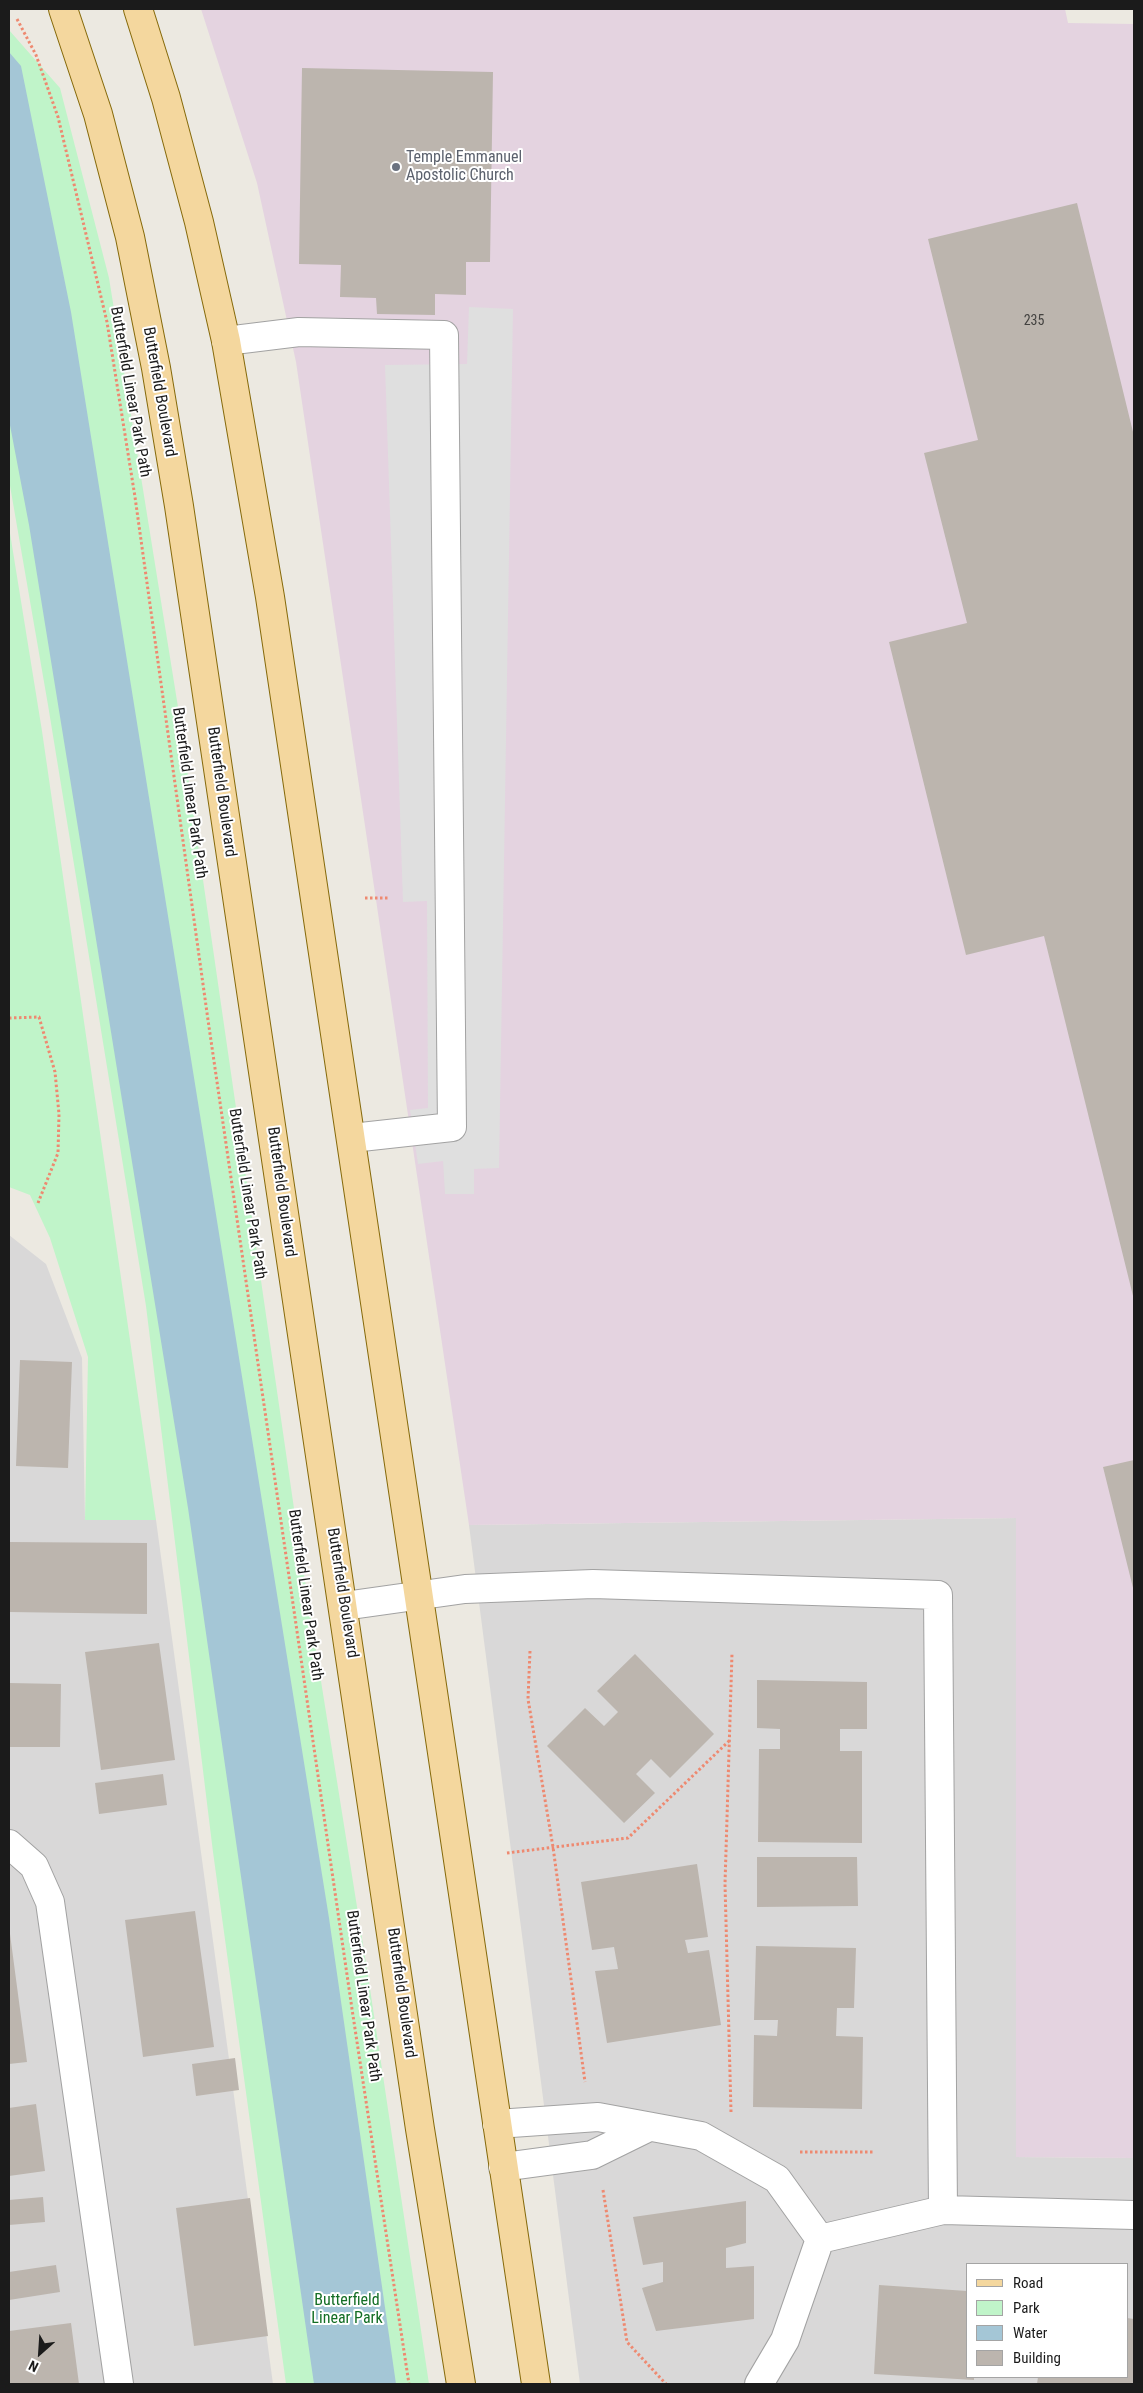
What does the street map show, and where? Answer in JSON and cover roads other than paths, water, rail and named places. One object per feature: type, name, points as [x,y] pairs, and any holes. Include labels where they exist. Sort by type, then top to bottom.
[{"type":"main road","name":"Butterfield Boulevard","points":[[63,9],[98,114],[130,237],[156,368],[179,506],[344,1606],[420,2129],[461,2384]]},
{"type":"main road","points":[[138,9],[166,98],[199,222],[226,342],[270,597],[536,2384]]},
{"type":"lane","points":[[226,342],[299,332],[444,335],[452,1127],[352,1138]]},
{"type":"lane","points":[[344,1606],[465,1589],[593,1584],[938,1595],[943,2210]]},
{"type":"lane","points":[[9,1844],[34,1866],[50,1902],[119,2384]]},
{"type":"lane","points":[[497,2124],[598,2117],[701,2136],[777,2179],[820,2239]]},
{"type":"lane","points":[[503,2167],[592,2155],[650,2127]]},
{"type":"lane","points":[[820,2239],[943,2210],[1134,2215]]},
{"type":"lane","points":[[758,2384],[785,2340],[820,2239]]},
{"type":"water","points":[[9,52],[21,66],[71,312],[329,1918],[396,2384],[314,2384],[188,1508],[29,525],[9,420]]},
{"type":"place","name":"Temple Emmanuel Apostolic Church","points":[[396,167]]},
{"type":"park label","name":"Butterfield Linear Park","points":[[347,2310]]}]
